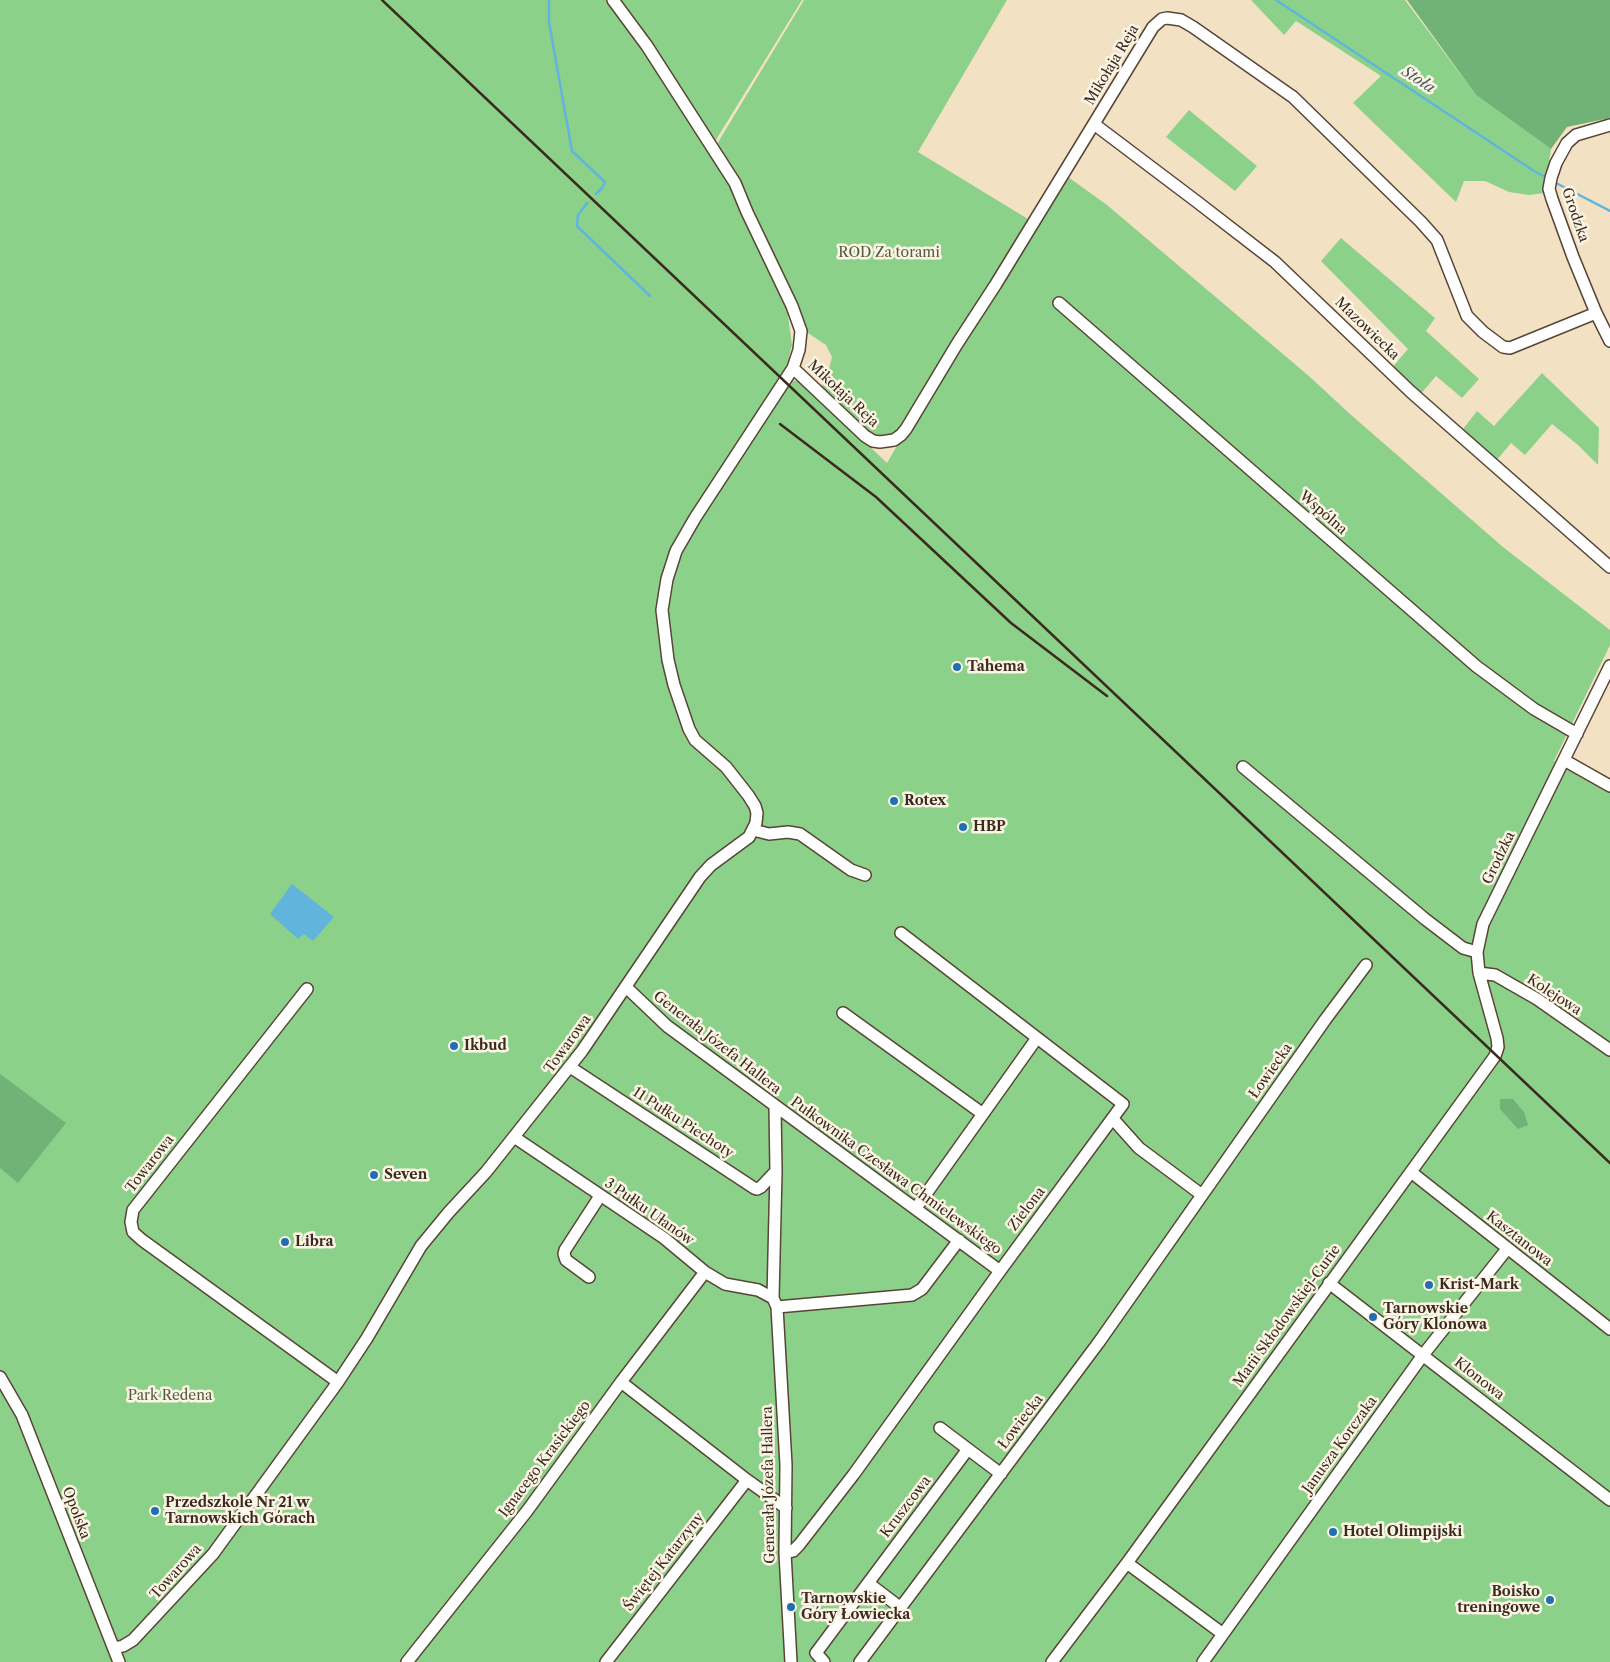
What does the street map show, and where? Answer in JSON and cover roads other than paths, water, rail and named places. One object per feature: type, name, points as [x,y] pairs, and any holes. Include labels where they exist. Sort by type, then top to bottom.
[{"type":"street","points":[[613,0],[648,46],[736,183],[747,212],[792,306],[801,331],[799,350],[793,368],[682,540],[672,563],[662,610],[668,660],[674,685],[689,729],[695,740],[726,766],[754,803],[757,816],[754,830],[769,834],[788,832],[800,834],[851,870],[866,874]]},
{"type":"street","name":"Mikołaja Reja","points":[[793,368],[873,441],[894,440],[900,435],[906,429],[956,344],[996,284],[1153,28],[1162,19],[1167,18],[1181,20],[1211,38],[1293,97],[1421,222],[1437,240],[1467,316],[1483,332],[1503,347],[1510,348],[1596,313]]},
{"type":"street","name":"Mazowiecka","points":[[1094,124],[1275,262],[1411,392],[1610,568]]},
{"type":"street","name":"Grodzka","points":[[1610,125],[1576,135],[1567,143],[1556,163],[1550,178],[1549,188],[1596,313],[1610,340]]},
{"type":"street","name":"Wspólna","points":[[1058,303],[1476,666],[1534,709],[1577,734]]},
{"type":"street","name":"Grodzka","points":[[1479,973],[1477,952],[1483,924],[1610,666]]},
{"type":"street","points":[[1564,760],[1610,786]]},
{"type":"street","points":[[1243,767],[1425,919],[1463,948],[1477,952]]},
{"type":"street","name":"Towarowa","points":[[114,1648],[133,1640],[213,1554],[338,1382],[366,1339],[421,1246],[486,1172],[570,1067],[594,1035],[700,877],[711,865],[749,837],[754,830]]},
{"type":"street","name":"Zielona","points":[[785,1553],[793,1551],[799,1546],[854,1474],[1123,1104],[901,933]]},
{"type":"street","name":"Łowiecka","points":[[860,1662],[1100,1342],[1325,1020],[1366,965]]},
{"type":"street","name":"Kolejowa","points":[[1479,973],[1495,975],[1528,994],[1610,1050]]},
{"type":"street","name":"Marii Skłodowskiej-Curie","points":[[1052,1662],[1127,1563],[1495,1056],[1498,1047],[1497,1038],[1479,973]]},
{"type":"street","name":"Generała Józefa Hallera","points":[[626,987],[667,1026],[775,1110],[775,1302],[786,1465],[785,1553],[791,1662]]},
{"type":"street","name":"Towarowa","points":[[307,989],[133,1210],[131,1222],[132,1232],[142,1240],[338,1382]]},
{"type":"street","points":[[843,1013],[983,1114]]},
{"type":"street","points":[[916,1208],[1037,1038]]},
{"type":"street","name":"11 Pułku Piechoty","points":[[570,1067],[754,1188],[761,1187],[776,1171]]},
{"type":"street","name":"Pułkownika Czesława Chmielewskiego","points":[[775,1110],[916,1208],[1000,1271]]},
{"type":"street","points":[[1113,1119],[1139,1148],[1202,1195]]},
{"type":"street","name":"3 Pułku Ułanów","points":[[514,1137],[664,1238],[705,1272],[725,1284],[758,1290],[775,1302]]},
{"type":"street","name":"Kasztanowa","points":[[1411,1172],[1610,1329]]},
{"type":"street","points":[[589,1277],[566,1260],[564,1254],[600,1196]]},
{"type":"street","points":[[775,1302],[912,1295],[922,1289],[959,1240]]},
{"type":"street","name":"Janusza Korczaka","points":[[1203,1662],[1423,1355],[1507,1249]]},
{"type":"street","name":"Ignacego Krasickiego","points":[[407,1662],[527,1511],[621,1382],[705,1272]]},
{"type":"street","name":"Klonowa","points":[[1329,1283],[1610,1500]]},
{"type":"street","name":"Opolska","points":[[0,1377],[22,1415],[120,1662]]},
{"type":"street","points":[[621,1382],[786,1508]]},
{"type":"street","points":[[940,1428],[1002,1474]]},
{"type":"street","name":"Kruszcowa","points":[[824,1662],[816,1653],[968,1449]]},
{"type":"street","name":"Świętej Katarzyny","points":[[606,1662],[747,1480]]},
{"type":"street","points":[[1127,1563],[1223,1634]]},
{"type":"street","points":[[868,1583],[901,1608]]},
{"type":"water","points":[[292,884],[334,917],[313,941],[304,934],[298,939],[270,914]]},
{"type":"waterway","points":[[549,0],[549,22],[572,151],[605,182],[596,194]]},
{"type":"waterway","name":"Stoła","points":[[1276,0],[1547,178]]},
{"type":"waterway","name":"Stoła","points":[[1556,183],[1610,211]]},
{"type":"waterway","points":[[587,203],[578,215],[577,226],[650,296]]},
{"type":"railway","points":[[382,0],[1610,1163]]},
{"type":"railway","points":[[780,424],[876,497],[1011,623],[1107,696]]},
{"type":"place","name":"Tahema","points":[[957,667]]},
{"type":"place","name":"Rotex","points":[[894,801]]},
{"type":"place","name":"HBP","points":[[963,827]]},
{"type":"place","name":"Ikbud","points":[[454,1046]]},
{"type":"place","name":"Seven","points":[[374,1175]]},
{"type":"place","name":"Libra","points":[[285,1242]]},
{"type":"place","name":"Krist-Mark","points":[[1429,1285]]},
{"type":"place","name":"Tarnowskie Góry Klonowa","points":[[1373,1317]]},
{"type":"place","name":"Przedszkole Nr 21 w Tarnowskich Górach","points":[[155,1511]]},
{"type":"place","name":"Hotel Olimpijski","points":[[1333,1532]]},
{"type":"place","name":"Boisko treningowe","points":[[1550,1600]]},
{"type":"place","name":"Tarnowskie Góry Łowiecka","points":[[791,1607]]},
{"type":"park label","name":"ROD Za torami","points":[[889,253]]},
{"type":"park label","name":"Park Redena","points":[[170,1396]]}]
